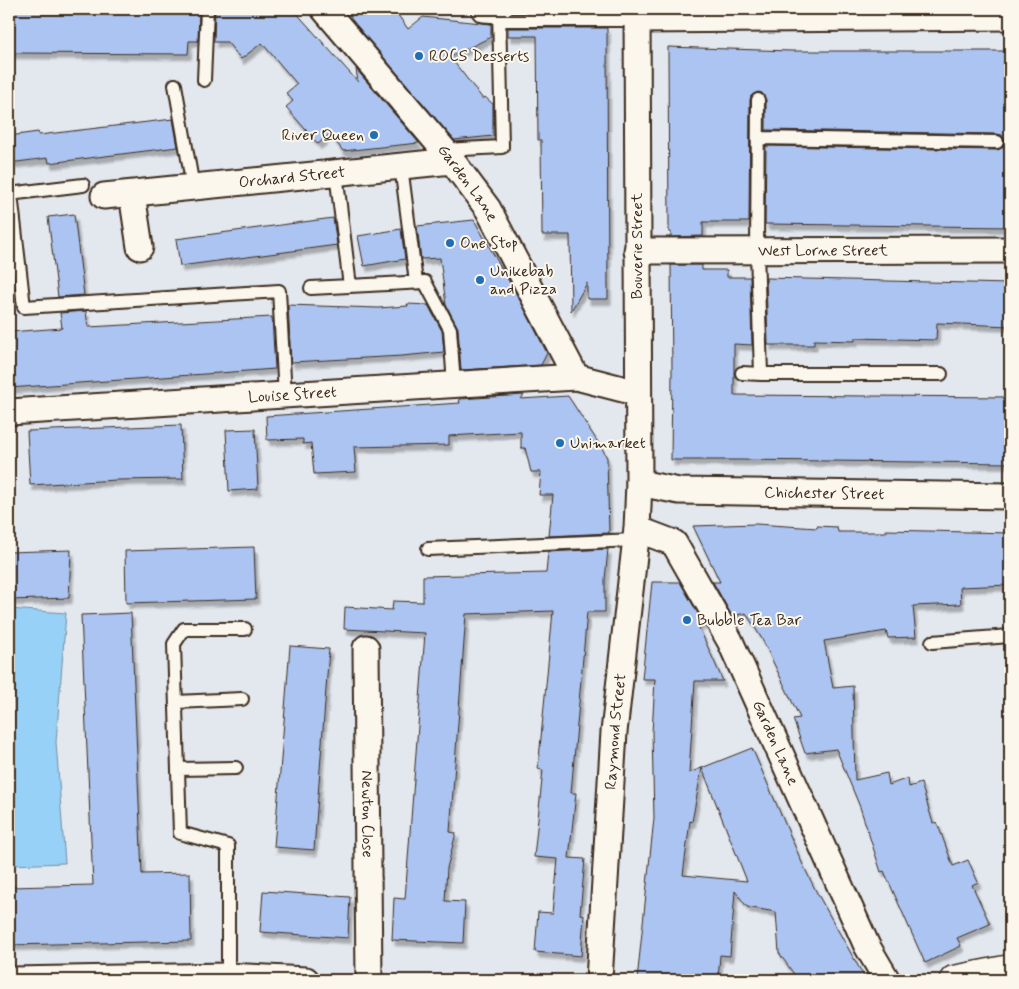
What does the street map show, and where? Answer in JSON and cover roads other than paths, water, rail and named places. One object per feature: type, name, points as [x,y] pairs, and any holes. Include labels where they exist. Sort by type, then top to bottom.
[{"type":"highway","points":[[954,980],[1010,969]]},
{"type":"street","name":"Garden Lane","points":[[324,9],[448,156],[488,209],[576,377]]},
{"type":"street","points":[[637,14],[1010,17]]},
{"type":"street","name":"Bouverie Street","points":[[637,14],[639,483]]},
{"type":"street","name":"Orchard Street","points":[[93,191],[132,194],[401,166],[448,156]]},
{"type":"street","points":[[132,194],[140,247]]},
{"type":"street","name":"West Lorne Street","points":[[637,252],[1010,250]]},
{"type":"street","points":[[576,377],[638,393]]},
{"type":"street","name":"Louise Street","points":[[9,412],[576,377]]},
{"type":"street","name":"Chichester Street","points":[[639,483],[679,491],[1010,496]]},
{"type":"street","name":"Raymond Street","points":[[599,980],[614,732],[636,535],[639,483]]},
{"type":"street","name":"Garden Lane","points":[[636,535],[674,543],[730,641],[867,946],[887,980]]},
{"type":"street","name":"Newton Close","points":[[366,648],[369,980]]},
{"type":"street","points":[[13,980],[228,976],[306,980]]},
{"type":"lane","points":[[204,80],[207,9]]},
{"type":"lane","points":[[448,156],[502,148],[495,12],[637,14]]},
{"type":"lane","points":[[175,85],[193,187]]},
{"type":"lane","points":[[758,100],[757,251],[761,374]]},
{"type":"lane","points":[[758,138],[997,142]]},
{"type":"lane","points":[[401,166],[416,282]]},
{"type":"lane","points":[[336,173],[350,286]]},
{"type":"lane","points":[[93,191],[10,194],[24,306],[279,291],[285,395]]},
{"type":"lane","points":[[311,288],[425,282],[450,328],[454,385]]},
{"type":"lane","points":[[742,373],[941,374]]},
{"type":"lane","points":[[428,549],[636,535]]},
{"type":"lane","points":[[228,976],[228,846],[180,833],[174,644],[184,629],[245,629]]},
{"type":"lane","points":[[932,642],[1010,636]]},
{"type":"lane","points":[[176,702],[242,699]]},
{"type":"lane","points":[[178,769],[236,768]]},
{"type":"water","points":[[9,609],[66,613],[56,742],[65,863],[9,865]]},
{"type":"place","name":"ROCS Desserts","points":[[419,56]]},
{"type":"place","name":"River Queen","points":[[374,135]]},
{"type":"place","name":"One Stop","points":[[450,243]]},
{"type":"place","name":"Unikebab and Pizza","points":[[480,280]]},
{"type":"place","name":"Unimarket","points":[[560,443]]},
{"type":"place","name":"Bubble Tea Bar","points":[[687,620]]}]
